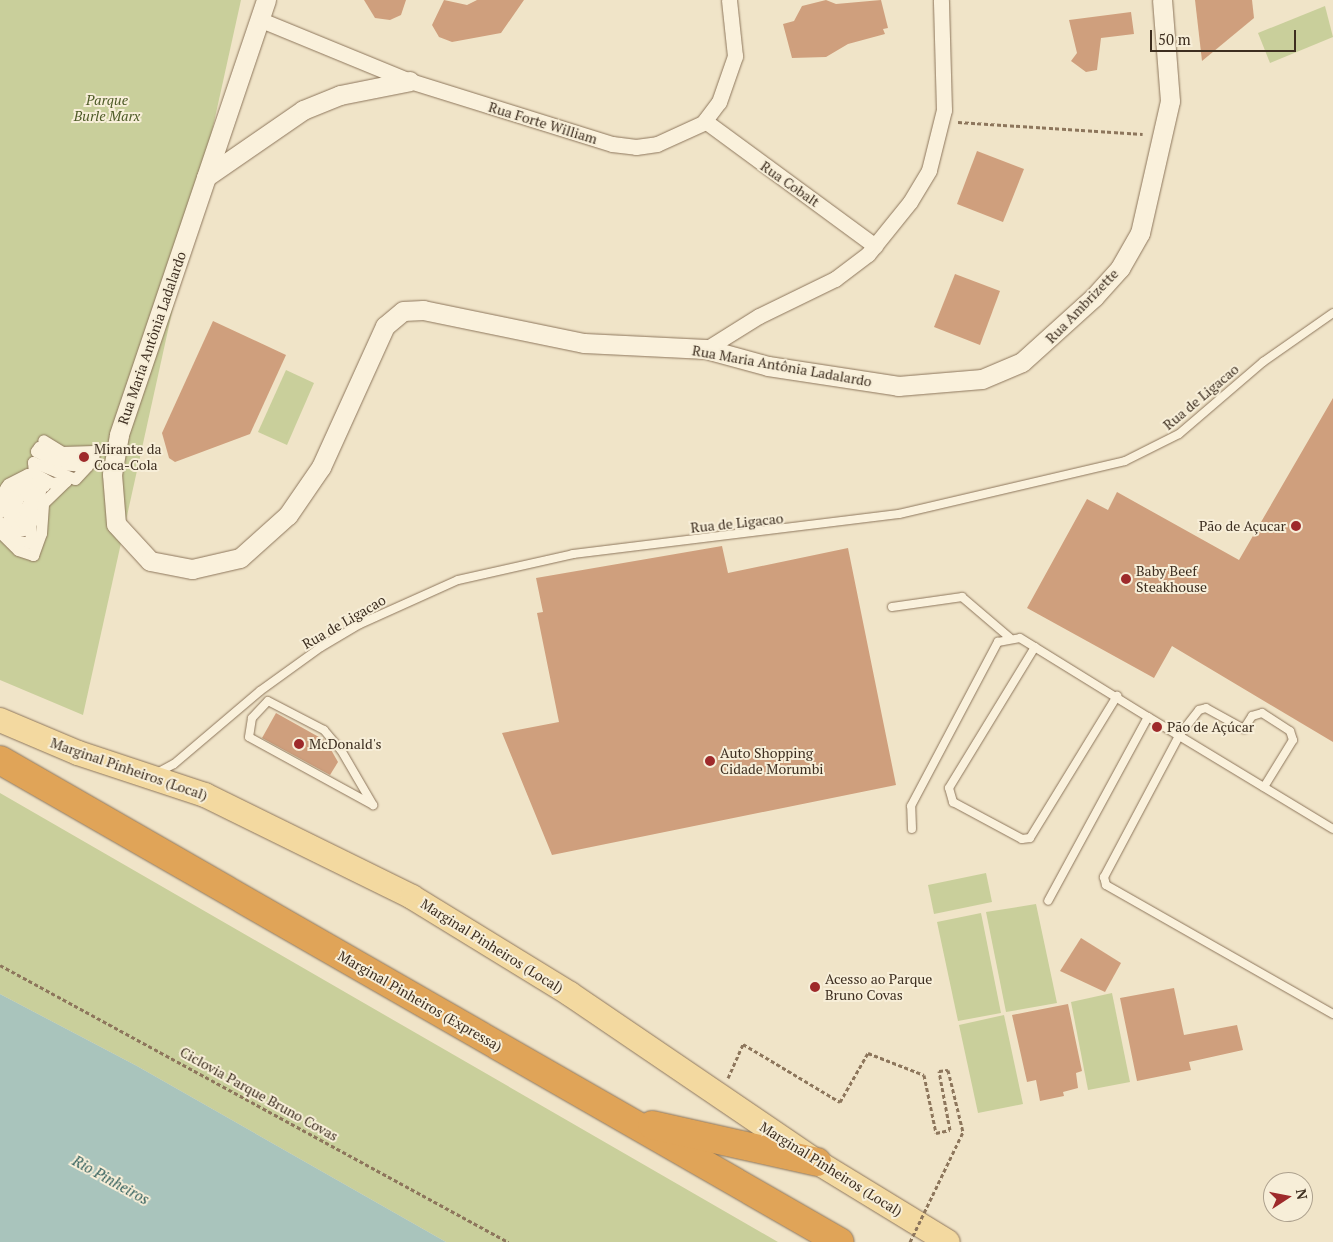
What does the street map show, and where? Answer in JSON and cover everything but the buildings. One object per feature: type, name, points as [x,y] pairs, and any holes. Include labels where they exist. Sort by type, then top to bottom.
[{"type":"highway","name":"Marginal Pinheiros (Expressa)","points":[[0,760],[840,1242]]},
{"type":"highway","points":[[625,1119],[817,1162]]},
{"type":"main road","name":"Marginal Pinheiros (Local)","points":[[0,720],[78,753],[151,775],[244,812],[412,897],[570,994],[817,1162],[948,1242]]},
{"type":"street","name":"Rua Maria Antônia Ladalardo","points":[[266,0],[261,20],[119,435],[112,474],[116,524],[150,561],[192,570],[240,558],[288,514],[321,467],[385,326],[403,311],[448,314],[584,343],[706,349],[777,368],[898,386]]},
{"type":"street","name":"Rua Forte William","points":[[261,20],[410,81],[628,146],[657,144],[705,121],[719,102],[735,56],[730,0]]},
{"type":"street","points":[[706,349],[759,316],[835,279],[875,246],[930,170],[942,121],[941,0]]},
{"type":"street","name":"Rua Ambrizette","points":[[898,386],[982,379],[1039,350],[1120,268],[1140,233],[1165,135],[1171,82],[1162,0]]},
{"type":"street","points":[[206,177],[303,110],[340,95],[410,81]]},
{"type":"street","name":"Rua Cobalt","points":[[705,121],[875,246]]},
{"type":"street","points":[[0,532],[18,550],[33,555],[41,533],[43,502],[66,481],[52,483],[40,477],[34,473],[33,462],[75,479],[87,466],[61,464],[36,451],[39,447],[55,460],[93,462],[94,451],[62,452],[43,440]]},
{"type":"street","points":[[0,522],[18,541],[31,542],[35,509],[50,492],[35,480],[13,491],[8,521],[15,531],[23,530],[23,520],[40,491],[20,491],[22,495]]},
{"type":"street","points":[[0,512],[3,491]]},
{"type":"lane","name":"Rua de Ligacao","points":[[151,775],[174,764],[260,691],[321,647],[377,615],[458,580],[573,554],[899,514],[1125,461],[1179,434],[1263,362],[1333,313]]},
{"type":"lane","points":[[892,606],[962,597],[1009,637],[1035,647],[1333,829]]},
{"type":"lane","points":[[912,829],[911,806],[998,642],[1009,637]]},
{"type":"lane","points":[[1035,647],[949,788],[953,802],[1022,839],[1030,838],[1117,696]]},
{"type":"lane","points":[[275,702],[324,730],[341,750],[374,805],[254,742],[248,731],[260,706],[275,702]]},
{"type":"lane","points":[[1264,787],[1293,735],[1262,713],[1252,716],[1244,729],[1204,707],[1179,736],[1104,877],[1106,885],[1333,1014]]},
{"type":"lane","points":[[1048,901],[1148,717]]},
{"type":"path","points":[[942,121],[1165,135]]},
{"type":"path","name":"Ciclovia Parque Bruno Covas","points":[[0,965],[508,1242]]},
{"type":"path","points":[[724,1088],[743,1044],[840,1102],[868,1053],[924,1075],[936,1133],[950,1130],[939,1071],[948,1070],[963,1132],[910,1242]]},
{"type":"green space","name":"Parque Burle Marx","points":[[0,0],[241,0],[83,715],[0,680]]},
{"type":"green space","points":[[1325,6],[1333,37],[1270,63],[1258,33]]},
{"type":"green space","points":[[286,370],[314,383],[287,445],[258,432]]},
{"type":"green space","points":[[0,793],[778,1242],[446,1242],[137,1066],[0,994]]},
{"type":"green space","points":[[986,873],[992,902],[934,914],[928,885]]},
{"type":"green space","points":[[1036,904],[1057,1003],[1006,1012],[986,912]]},
{"type":"green space","points":[[981,913],[1001,1013],[958,1021],[937,922]]},
{"type":"green space","points":[[1112,993],[1130,1082],[1088,1090],[1071,1002]]},
{"type":"green space","points":[[1004,1015],[1023,1104],[978,1113],[959,1025]]},
{"type":"water","name":"Rio Pinheiros","points":[[0,994],[137,1066],[446,1242],[0,1242]]},
{"type":"place","name":"Mirante da Coca-Cola","points":[[84,457]]},
{"type":"place","name":"Pão de Açucar","points":[[1296,526]]},
{"type":"place","name":"Baby Beef Steakhouse","points":[[1126,579]]},
{"type":"place","name":"Pão de Açúcar","points":[[1157,727]]},
{"type":"place","name":"McDonald's","points":[[299,744]]},
{"type":"place","name":"Auto Shopping Cidade Morumbi","points":[[710,761]]},
{"type":"place","name":"Acesso ao Parque Bruno Covas","points":[[815,987]]}]
